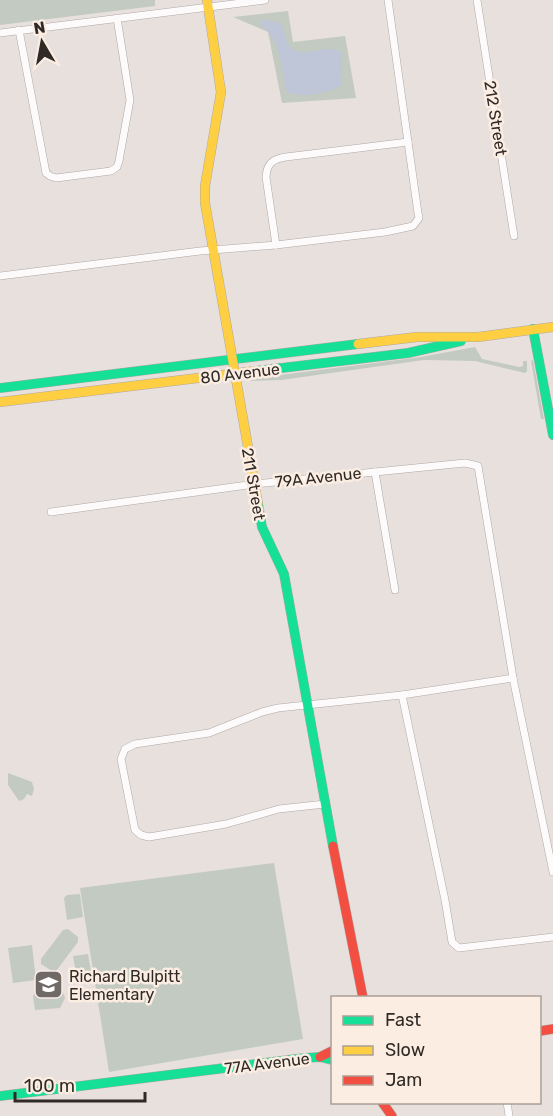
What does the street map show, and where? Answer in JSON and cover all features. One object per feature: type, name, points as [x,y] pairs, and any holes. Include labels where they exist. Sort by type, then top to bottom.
[{"type":"street","points":[[0,33],[208,4],[265,0]]},
{"type":"street","points":[[0,276],[408,229],[417,222],[418,213],[388,0]]},
{"type":"street","name":"212 Street","points":[[477,0],[514,236]]},
{"type":"street","name":"211 Street","points":[[208,4],[221,92],[205,186],[205,203],[212,251],[262,527],[284,574],[325,804],[363,996]]},
{"type":"street","points":[[19,30],[46,173],[56,178],[111,171],[117,167],[130,100],[117,18]]},
{"type":"street","points":[[276,245],[266,177],[272,161],[408,142]]},
{"type":"street","name":"80 Avenue","points":[[0,402],[408,353],[478,337],[553,327]]},
{"type":"street","points":[[533,329],[553,435]]},
{"type":"street","name":"80 Avenue","points":[[0,388],[417,337],[478,337]]},
{"type":"street","name":"79A Avenue","points":[[51,512],[255,484],[465,463],[478,466],[513,678]]},
{"type":"street","points":[[375,472],[395,590]]},
{"type":"street","points":[[325,804],[279,810],[226,824],[149,837],[135,830],[121,759],[125,749],[135,744],[209,733],[262,711],[402,695],[513,678],[553,872]]},
{"type":"street","points":[[402,695],[452,942],[459,948],[553,937]]},
{"type":"street","name":"77A Avenue","points":[[0,1096],[320,1057],[331,1052]]},
{"type":"street","name":"77A Avenue","points":[[320,1057],[331,1060]]},
{"type":"shaded area","points":[[0,0],[155,0],[155,6],[0,25]]},
{"type":"shaded area","points":[[288,11],[293,42],[345,36],[356,98],[282,103],[268,32],[233,17]]},
{"type":"shaded area","points":[[475,347],[482,359],[519,367],[523,366],[523,361],[527,361],[527,371],[525,373],[475,361],[424,360],[281,380],[249,381],[257,378],[421,357]]},
{"type":"shaded area","points":[[533,360],[544,419],[541,419],[531,361]]},
{"type":"shaded area","points":[[8,773],[32,782],[34,789],[32,796],[27,794],[19,801],[8,785]]},
{"type":"shaded area","points":[[274,863],[303,1039],[109,1072],[80,888]]},
{"type":"shaded area","points":[[80,894],[83,917],[67,920],[64,898],[67,895]]},
{"type":"shaded area","points":[[68,929],[78,937],[78,942],[56,971],[52,971],[41,964],[41,959],[63,930]]},
{"type":"shaded area","points":[[32,945],[36,980],[13,983],[8,948]]},
{"type":"shaded area","points":[[88,954],[92,977],[77,979],[73,956]]},
{"type":"shaded area","points":[[60,985],[65,998],[60,1008],[35,1010],[33,996],[38,987]]},
{"type":"water","points":[[262,19],[281,24],[286,41],[294,50],[306,52],[331,49],[342,53],[341,85],[315,94],[300,95],[287,92],[277,47],[260,24]]},
{"type":"traffic: fast","points":[[533,329],[553,435]]},
{"type":"traffic: fast","points":[[256,371],[408,353],[461,341]]},
{"type":"traffic: fast","points":[[0,388],[358,344]]},
{"type":"traffic: fast","points":[[258,504],[262,527],[284,574],[333,846]]},
{"type":"traffic: fast","points":[[0,1096],[305,1058],[320,1057],[331,1060]]},
{"type":"traffic: slow","points":[[207,0],[221,92],[205,186],[205,203],[258,504]]},
{"type":"traffic: slow","points":[[358,344],[417,337],[478,337],[553,327]]},
{"type":"traffic: slow","points":[[0,402],[256,371]]},
{"type":"traffic: jam","points":[[333,846],[363,996]]},
{"type":"traffic: jam","points":[[541,1031],[553,1029]]},
{"type":"traffic: jam","points":[[320,1057],[331,1052]]},
{"type":"traffic: jam","points":[[383,1104],[392,1116]]},
{"type":"place","name":"Richard Bulpitt Elementary","points":[[48,985]]}]
